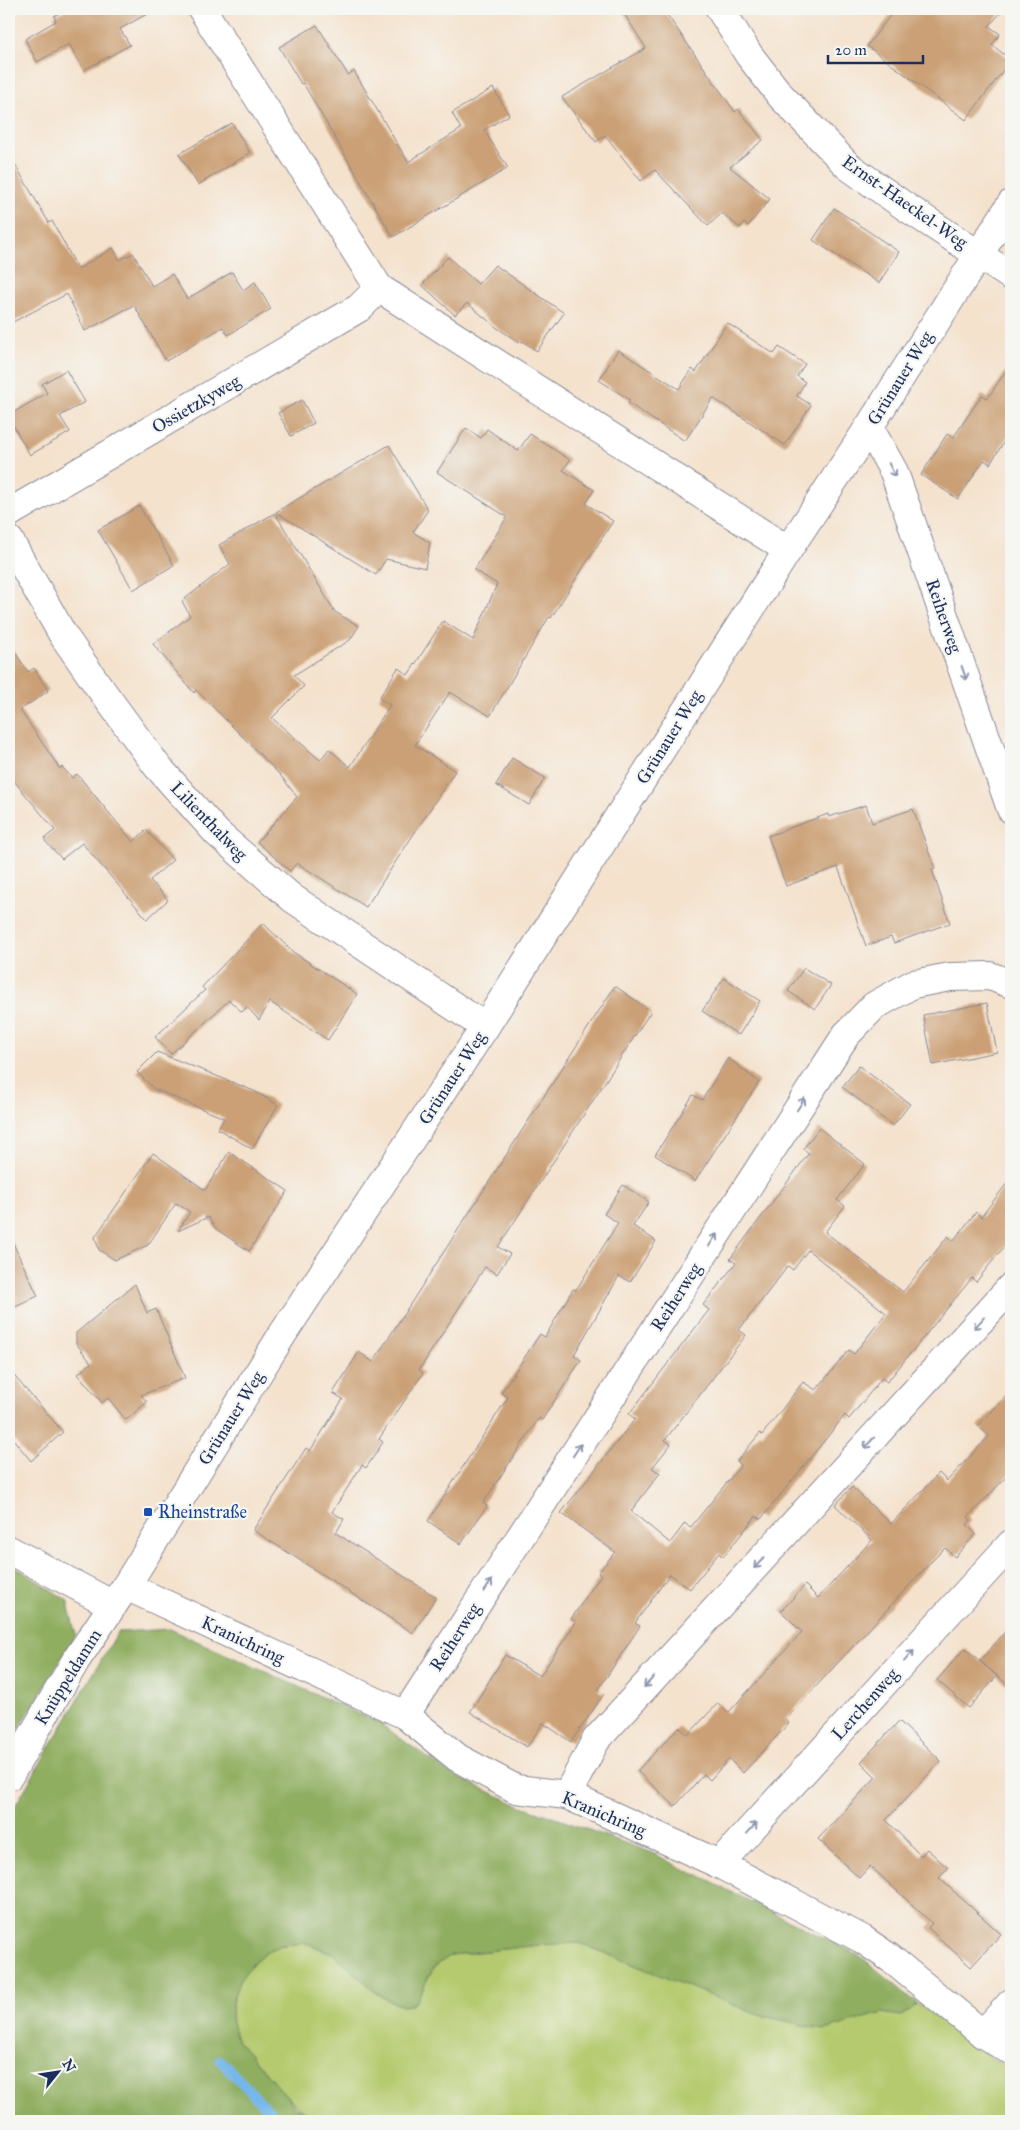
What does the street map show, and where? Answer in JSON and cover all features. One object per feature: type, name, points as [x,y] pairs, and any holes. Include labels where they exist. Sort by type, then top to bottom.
[{"type":"street","points":[[202,9],[378,288],[788,550]]},
{"type":"street","name":"Ernst-Haeckel-Weg","points":[[720,9],[749,55],[780,95],[848,166],[903,205],[979,254]]},
{"type":"street","name":"Grünauer Weg","points":[[120,1596],[282,1335],[485,1027],[788,550],[1011,204]]},
{"type":"street","points":[[979,254],[1011,276]]},
{"type":"street","name":"Ossietzkyweg","points":[[9,513],[359,308],[378,288]]},
{"type":"street","name":"Reiherweg","points":[[869,427],[894,472],[1011,809]]},
{"type":"street","name":"Lilienthalweg","points":[[9,540],[63,635],[97,684],[157,766],[217,832],[292,898],[485,1027]]},
{"type":"street","name":"Reiherweg","points":[[404,1715],[846,1035],[874,1006],[913,984],[950,977],[990,976],[1011,984]]},
{"type":"street","points":[[568,1795],[596,1740],[1011,1287]]},
{"type":"street","name":"Lerchenweg","points":[[719,1864],[1011,1544]]},
{"type":"street","points":[[9,1550],[120,1596]]},
{"type":"street","name":"Kranichring","points":[[120,1596],[404,1715],[458,1758],[516,1789],[568,1795],[719,1864],[869,1944],[890,1958],[983,2034],[1011,2051]]},
{"type":"street","name":"Knüppeldamm","points":[[9,1776],[76,1660],[120,1596]]},
{"type":"street","points":[[983,2034],[1011,2003]]},
{"type":"green space","points":[[9,1563],[67,1600],[76,1635],[9,1745]]},
{"type":"green space","points":[[170,1629],[379,1723],[449,1773],[514,1803],[650,1852],[859,1955],[917,2003],[901,2016],[882,2013],[824,2030],[756,2014],[580,1943],[539,1945],[451,1955],[433,1968],[417,2000],[410,2005],[402,2006],[382,1997],[332,1953],[306,1943],[282,1945],[265,1952],[253,1963],[239,1981],[232,2003],[231,2018],[237,2040],[296,2107],[316,2121],[9,2121],[9,1816],[118,1632]]},
{"type":"green space","points":[[306,1943],[332,1953],[382,1997],[402,2006],[410,2005],[417,2000],[433,1968],[451,1955],[539,1945],[580,1943],[756,2014],[824,2030],[882,2013],[901,2016],[917,2003],[1011,2071],[1011,2121],[316,2121],[291,2100],[240,2044],[233,2027],[231,2015],[235,1991],[247,1969],[255,1960],[274,1947]]},
{"type":"building","points":[[67,9],[156,9],[120,29],[130,45],[84,70],[69,44],[37,62],[25,39],[56,21],[54,16]]},
{"type":"building","points":[[621,9],[663,9],[735,112],[738,109],[763,140],[730,167],[770,199],[748,226],[744,223],[740,228],[722,213],[708,226],[655,170],[641,181],[605,135],[596,142],[562,97],[646,48]]},
{"type":"building","points":[[895,9],[1004,9],[989,26],[1000,34],[992,45],[1011,60],[966,120],[867,46]]},
{"type":"building","points":[[317,25],[348,75],[354,71],[408,162],[461,129],[452,113],[493,88],[509,115],[484,130],[508,168],[393,237],[303,83],[301,84],[279,47]]},
{"type":"building","points":[[232,123],[250,153],[198,185],[179,154]]},
{"type":"building","points":[[9,154],[49,223],[52,221],[78,269],[113,248],[120,260],[133,253],[152,286],[172,274],[187,299],[232,272],[243,290],[255,282],[271,309],[228,335],[223,327],[166,361],[134,305],[85,331],[67,294],[9,324]]},
{"type":"building","points":[[834,208],[899,252],[879,283],[813,240]]},
{"type":"building","points":[[448,257],[478,284],[495,265],[564,313],[537,351],[522,341],[520,343],[496,327],[467,303],[455,315],[422,285]]},
{"type":"building","points":[[727,323],[774,354],[779,347],[805,364],[797,376],[805,382],[797,396],[811,405],[785,445],[713,398],[685,441],[628,403],[630,400],[599,380],[618,350],[679,389],[692,369],[696,372]]},
{"type":"building","points":[[1011,363],[1011,431],[990,464],[984,460],[958,499],[921,475],[947,434],[953,438],[982,395],[988,398]]},
{"type":"building","points":[[66,370],[85,402],[60,416],[70,432],[30,455],[9,415],[47,393],[42,384]]},
{"type":"building","points":[[302,400],[314,423],[291,436],[278,413]]},
{"type":"building","points":[[466,428],[481,438],[487,429],[518,451],[530,434],[570,460],[563,470],[594,490],[586,504],[613,521],[551,618],[549,617],[490,716],[450,692],[415,745],[455,771],[366,907],[297,863],[290,871],[257,842],[297,797],[281,776],[247,741],[196,690],[194,693],[153,644],[190,616],[182,601],[230,564],[219,545],[275,513],[335,612],[359,626],[350,640],[294,675],[304,686],[272,718],[320,760],[329,749],[350,767],[390,705],[379,698],[398,668],[408,675],[443,621],[473,640],[497,584],[474,570],[507,517],[437,472]]},
{"type":"building","points":[[389,445],[428,510],[413,532],[430,543],[425,568],[386,559],[376,575],[276,512]]},
{"type":"building","points":[[139,506],[174,565],[133,590],[98,530]]},
{"type":"building","points":[[9,643],[28,672],[34,668],[48,691],[20,710],[60,769],[62,767],[72,778],[77,774],[133,842],[146,830],[173,860],[150,880],[168,900],[147,919],[82,843],[62,859],[45,841],[45,838],[55,830],[9,775]]},
{"type":"building","points":[[512,758],[545,778],[529,805],[496,785]]},
{"type":"building","points":[[866,805],[872,823],[913,809],[935,869],[932,870],[950,923],[894,943],[891,937],[866,946],[838,867],[786,886],[768,836],[828,814],[829,817]]},
{"type":"building","points":[[263,923],[293,952],[357,994],[328,1040],[270,1002],[259,1020],[247,1007],[242,1012],[229,1000],[171,1054],[155,1037],[205,990],[202,987]]},
{"type":"building","points":[[804,968],[831,985],[815,1009],[788,991]]},
{"type":"building","points":[[724,978],[760,1001],[739,1035],[702,1011]]},
{"type":"building","points":[[615,986],[651,1011],[498,1247],[510,1254],[497,1274],[485,1267],[419,1370],[423,1373],[379,1439],[383,1442],[366,1468],[362,1465],[332,1512],[344,1519],[336,1533],[436,1597],[413,1633],[253,1530],[306,1448],[310,1451],[343,1399],[333,1393],[359,1352],[373,1362]]},
{"type":"building","points":[[987,1003],[997,1052],[933,1065],[923,1015]]},
{"type":"building","points":[[157,1052],[254,1091],[278,1105],[252,1149],[218,1129],[224,1118],[154,1089],[137,1072]]},
{"type":"building","points":[[728,1058],[759,1082],[695,1181],[655,1155],[693,1095],[702,1100]]},
{"type":"building","points":[[859,1066],[910,1104],[893,1126],[842,1087]]},
{"type":"building","points":[[819,1128],[865,1164],[837,1200],[845,1206],[825,1232],[903,1292],[948,1236],[953,1241],[976,1212],[981,1217],[1011,1178],[1011,1238],[976,1282],[972,1278],[887,1382],[882,1378],[849,1419],[845,1415],[761,1519],[756,1516],[723,1557],[719,1553],[690,1589],[670,1574],[635,1623],[640,1626],[598,1690],[604,1694],[571,1742],[543,1723],[527,1747],[470,1712],[505,1655],[540,1676],[576,1622],[571,1619],[601,1575],[598,1573],[615,1552],[561,1513],[635,1419],[629,1414],[709,1310],[703,1305],[736,1263],[730,1259],[809,1153],[803,1149]],"holes":[[[808,1250],[886,1313],[854,1354],[849,1350],[816,1390],[803,1382],[762,1435],[760,1433],[737,1461],[741,1465],[690,1528],[685,1523],[670,1543],[631,1511],[660,1473],[652,1468],[671,1444],[665,1440],[746,1335],[739,1330],[788,1266],[793,1270]]]},
{"type":"building","points":[[229,1152],[288,1191],[249,1251],[216,1229],[208,1217],[178,1231],[190,1212],[176,1203],[148,1245],[115,1260],[99,1250],[95,1237],[153,1153],[205,1190]]},
{"type":"building","points":[[623,1185],[649,1202],[633,1226],[656,1241],[630,1282],[619,1276],[574,1355],[581,1360],[542,1420],[539,1418],[483,1503],[487,1506],[461,1544],[428,1521],[508,1397],[501,1393],[540,1334],[545,1337],[573,1289],[576,1290],[618,1223],[604,1214]]},
{"type":"building","points":[[9,1235],[38,1296],[9,1310]]},
{"type":"building","points":[[135,1284],[147,1313],[156,1309],[185,1378],[141,1395],[147,1402],[126,1420],[108,1398],[102,1403],[78,1374],[91,1363],[76,1343],[76,1333]]},
{"type":"building","points":[[9,1370],[63,1432],[31,1461],[9,1434]]},
{"type":"building","points":[[1011,1391],[1011,1472],[968,1517],[971,1520],[967,1525],[976,1534],[955,1557],[945,1548],[929,1564],[785,1720],[789,1723],[743,1773],[729,1759],[710,1780],[704,1774],[675,1806],[637,1771],[679,1727],[688,1735],[718,1703],[728,1713],[802,1632],[781,1611],[805,1585],[818,1598],[872,1540],[835,1505],[852,1487],[891,1524],[939,1473],[947,1481],[989,1436],[978,1426]]},
{"type":"building","points":[[1011,1625],[1011,1688],[980,1661]]},
{"type":"building","points":[[965,1648],[997,1676],[969,1708],[937,1680]]},
{"type":"building","points":[[899,1721],[941,1761],[886,1820],[921,1856],[927,1849],[948,1868],[939,1878],[1001,1934],[971,1967],[928,1928],[932,1923],[870,1866],[859,1878],[818,1839],[876,1777],[861,1762]]},
{"type":"waterway","points":[[220,2060],[279,2121]]},
{"type":"place","name":"Rheinstraße","points":[[148,1512]]}]
